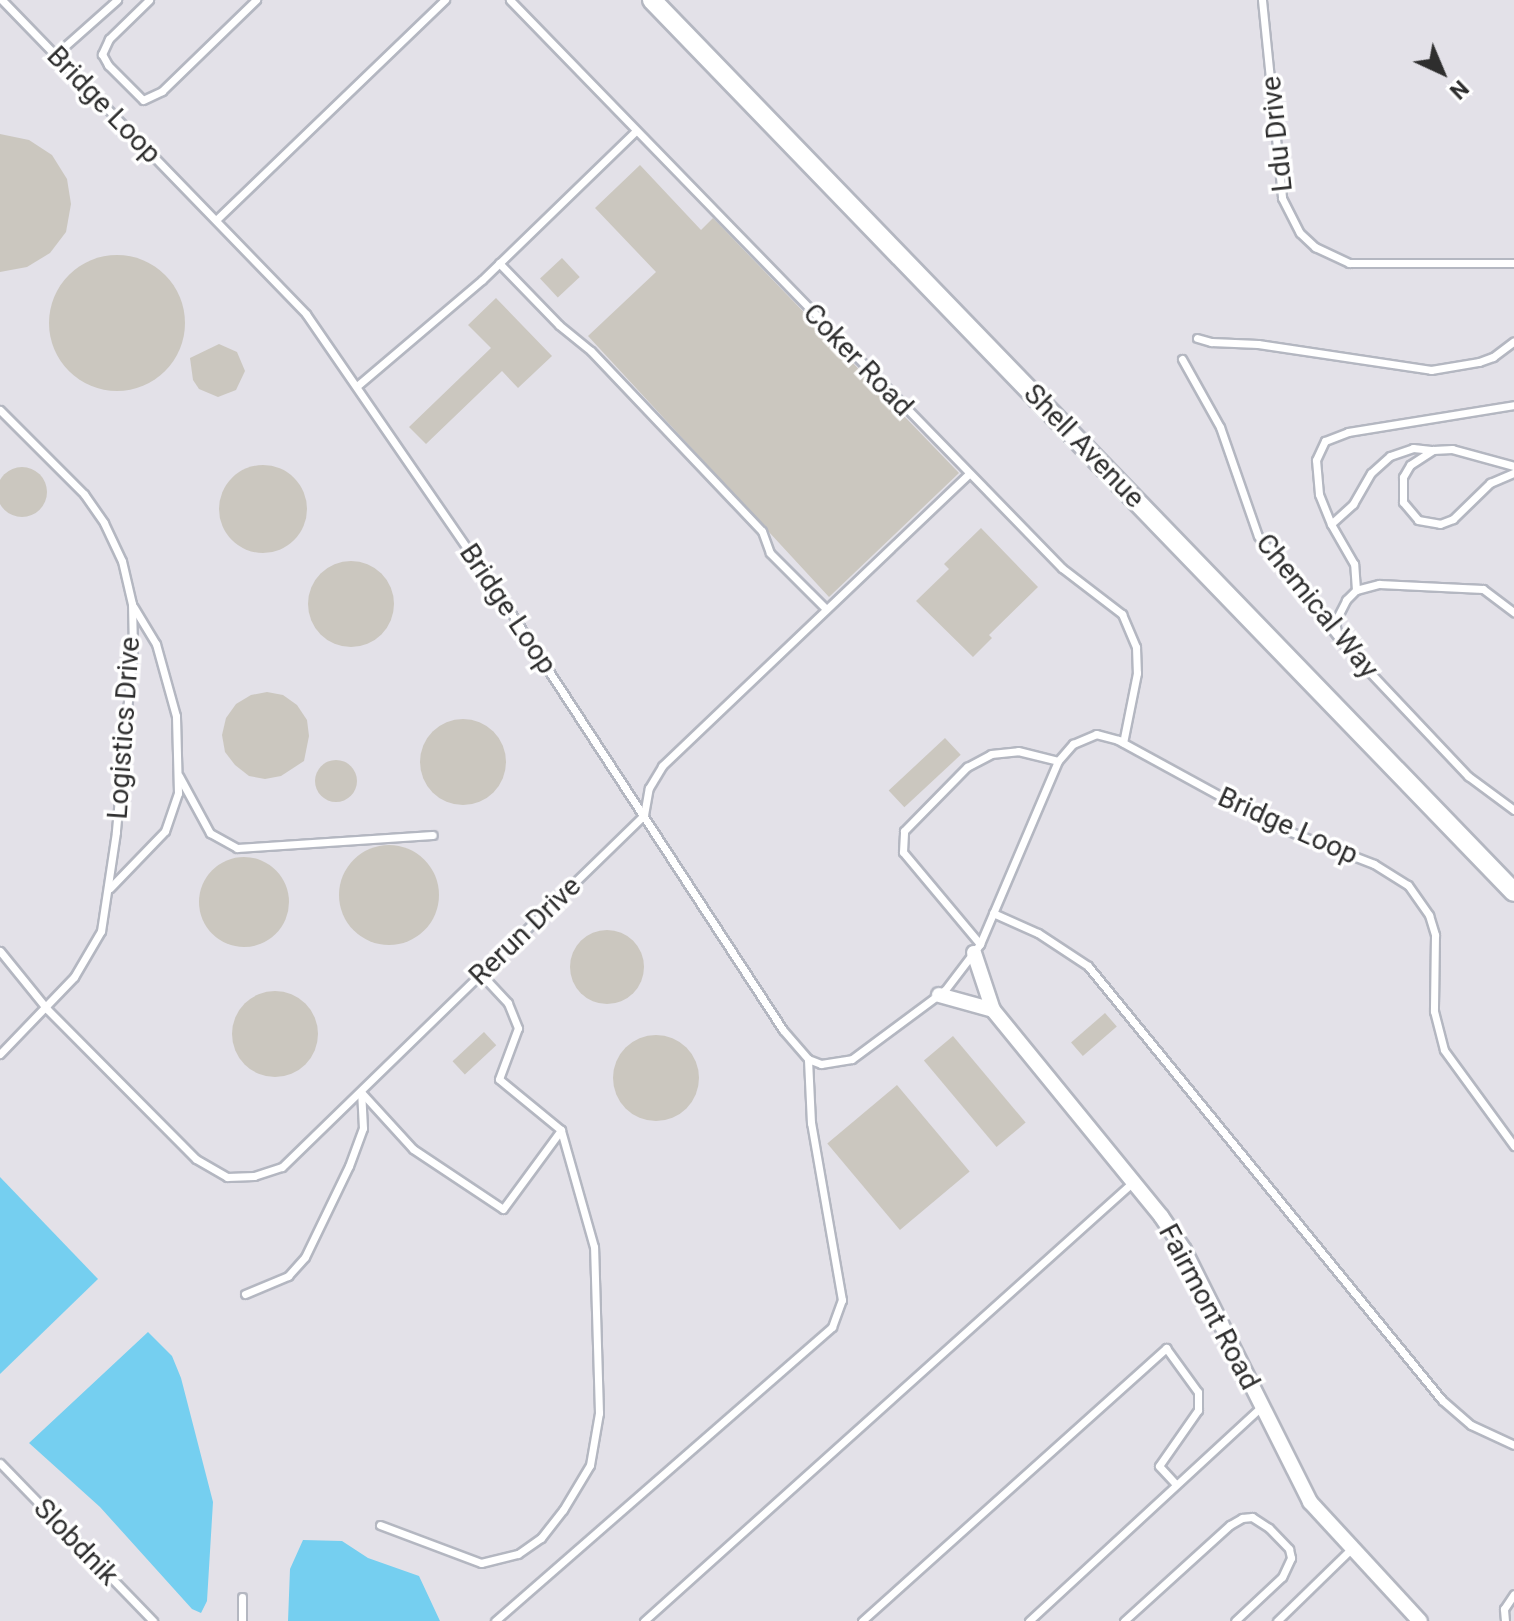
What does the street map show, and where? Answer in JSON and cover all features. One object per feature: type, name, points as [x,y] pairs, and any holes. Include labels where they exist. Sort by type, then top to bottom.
[{"type":"street","name":"Shell Avenue","points":[[652,0],[1514,892]]},
{"type":"street","name":"Fairmont Road","points":[[977,948],[993,1010],[1133,1182],[1184,1250],[1310,1502],[1420,1621]]},
{"type":"street","points":[[939,995],[993,1010]]},
{"type":"lane","name":"Bridge Loop","points":[[2,0],[306,314],[644,815],[783,1030],[808,1059],[821,1064],[852,1059],[939,995],[977,948],[1058,761],[1085,735],[1096,734],[1123,743],[1273,825],[1374,864],[1414,891],[1429,915],[1435,935],[1434,1011],[1440,1042],[1514,1146]]},
{"type":"lane","points":[[55,55],[117,0]]},
{"type":"lane","points":[[149,0],[109,39],[102,54],[108,65],[143,100],[162,91],[256,0]]},
{"type":"lane","points":[[216,220],[445,0]]},
{"type":"lane","name":"Coker Road","points":[[510,0],[1062,568],[1122,614],[1131,629],[1137,673],[1123,743]]},
{"type":"lane","name":"Ldu Drive","points":[[1262,0],[1282,198],[1300,233],[1315,247],[1349,263],[1514,263]]},
{"type":"lane","points":[[357,386],[499,263],[636,131]]},
{"type":"lane","points":[[499,263],[559,325],[591,351],[762,531],[770,553],[826,609]]},
{"type":"lane","points":[[1197,338],[1431,370],[1479,362],[1493,357],[1514,341]]},
{"type":"lane","name":"Chemical Way","points":[[1182,359],[1220,427],[1252,526],[1337,634],[1468,776],[1514,810]]},
{"type":"lane","points":[[1356,590],[1354,564],[1331,524],[1319,494],[1316,460],[1325,441],[1334,435],[1514,405]]},
{"type":"lane","name":"Logistics Drive","points":[[0,410],[84,494],[104,523],[122,561],[132,604],[131,695],[109,889],[101,931],[93,950],[47,1009],[0,1054]]},
{"type":"lane","points":[[1331,524],[1353,504],[1371,473],[1390,456],[1413,448],[1452,449],[1514,466]]},
{"type":"lane","points":[[1433,450],[1410,465],[1401,491],[1410,512],[1429,525],[1453,519],[1490,483],[1514,473]]},
{"type":"lane","name":"Rerun Drive","points":[[0,951],[47,1009],[179,1144],[210,1169],[227,1177],[254,1176],[282,1167],[644,815],[649,788],[662,766],[969,474]]},
{"type":"lane","points":[[1337,634],[1338,610],[1356,590],[1379,584],[1465,587],[1497,596],[1514,612]]},
{"type":"lane","points":[[109,889],[165,831],[178,793],[176,716],[156,644],[132,604]]},
{"type":"lane","points":[[977,948],[903,852],[904,831],[967,767],[991,754],[1018,751],[1058,761]]},
{"type":"lane","points":[[178,774],[210,833],[237,848],[433,835]]},
{"type":"lane","points":[[993,913],[1038,933],[1088,966],[1442,1400],[1471,1425],[1514,1445]]},
{"type":"lane","points":[[380,1525],[481,1563],[518,1554],[541,1538],[563,1510],[590,1465],[599,1413],[594,1247],[561,1130],[499,1079],[518,1028],[508,1003],[481,974]]},
{"type":"lane","points":[[495,1621],[832,1327],[842,1300],[811,1123],[808,1059]]},
{"type":"lane","points":[[361,1092],[413,1149],[503,1209],[561,1130]]},
{"type":"lane","points":[[245,1294],[288,1276],[305,1257],[349,1166],[363,1128],[361,1092]]},
{"type":"lane","points":[[644,1621],[1133,1182]]},
{"type":"lane","points":[[862,1621],[1166,1348],[1198,1392],[1198,1410],[1159,1466],[1176,1484]]},
{"type":"lane","points":[[1029,1621],[1261,1407]]},
{"type":"lane","name":"Slobdnik","points":[[0,1463],[153,1621]]},
{"type":"lane","points":[[1124,1621],[1230,1525],[1242,1518],[1252,1517],[1269,1528],[1289,1549],[1291,1558],[1282,1577],[1235,1621]]},
{"type":"lane","points":[[1277,1621],[1351,1549]]},
{"type":"lane","points":[[1505,1621],[1504,1609],[1514,1594]]},
{"type":"lane","points":[[242,1597],[242,1621]]},
{"type":"shaded area","points":[[0,0],[1514,0],[1514,1621],[0,1621]]},
{"type":"water","points":[[0,1177],[98,1279],[0,1374]]},
{"type":"water","points":[[148,1332],[172,1356],[181,1378],[213,1502],[207,1601],[201,1613],[192,1609],[100,1507],[29,1443]]},
{"type":"water","points":[[303,1540],[342,1541],[368,1558],[419,1576],[440,1621],[288,1621],[290,1569]]},
{"type":"building","points":[[0,134],[29,140],[52,155],[67,179],[71,204],[66,232],[50,253],[27,267],[0,272]]},
{"type":"building","points":[[640,165],[701,230],[713,218],[959,473],[829,597],[588,336],[656,272],[595,208]]},
{"type":"building","points":[[117,255],[143,260],[165,275],[180,297],[185,323],[180,349],[165,371],[143,386],[117,391],[91,386],[69,371],[54,349],[49,323],[54,297],[69,275],[91,260]]},
{"type":"building","points":[[562,258],[580,277],[558,297],[540,278]]},
{"type":"building","points":[[496,298],[552,356],[518,388],[502,371],[426,444],[409,427],[491,348],[468,325]]},
{"type":"building","points":[[219,344],[237,352],[245,371],[236,390],[218,397],[199,389],[193,380],[190,358]]},
{"type":"building","points":[[263,465],[288,472],[300,484],[307,509],[300,534],[288,546],[263,553],[238,546],[226,534],[219,509],[226,484],[238,472]]},
{"type":"building","points":[[22,467],[39,475],[47,492],[39,509],[22,517],[5,509],[-3,492],[5,475]]},
{"type":"building","points":[[981,528],[1038,587],[989,635],[992,638],[973,657],[916,601],[949,569],[944,564]]},
{"type":"building","points":[[351,561],[375,568],[387,580],[394,604],[387,628],[375,640],[351,647],[327,640],[315,628],[308,604],[315,580],[327,568]]},
{"type":"building","points":[[267,692],[283,695],[297,705],[307,720],[309,736],[304,761],[281,776],[265,779],[249,776],[235,765],[225,752],[222,735],[226,718],[236,704],[251,695]]},
{"type":"building","points":[[463,719],[487,726],[499,738],[506,762],[499,786],[487,798],[463,805],[439,798],[427,786],[420,762],[427,738],[439,726]]},
{"type":"building","points":[[945,738],[961,755],[904,807],[889,791]]},
{"type":"building","points":[[336,760],[351,766],[357,781],[351,796],[336,802],[321,796],[315,781],[321,766]]},
{"type":"building","points":[[389,845],[408,849],[424,860],[435,876],[439,895],[435,914],[424,930],[408,941],[389,945],[370,941],[354,930],[343,914],[339,895],[343,876],[354,860],[370,849]]},
{"type":"building","points":[[244,857],[261,860],[276,870],[286,885],[289,902],[286,919],[276,934],[261,944],[244,947],[227,944],[212,934],[202,919],[199,902],[202,885],[212,870],[227,860]]},
{"type":"building","points":[[600,930],[614,930],[628,936],[638,946],[644,967],[642,981],[628,998],[614,1004],[600,1004],[586,998],[576,988],[570,974],[570,960],[576,946],[586,936]]},
{"type":"building","points":[[275,991],[299,998],[311,1010],[318,1034],[311,1058],[299,1070],[275,1077],[251,1070],[239,1058],[232,1034],[239,1010],[251,998]]},
{"type":"building","points":[[1105,1013],[1117,1027],[1083,1056],[1071,1043]]},
{"type":"building","points":[[484,1032],[496,1045],[465,1074],[453,1061]]},
{"type":"building","points":[[656,1035],[680,1042],[692,1054],[699,1078],[692,1102],[680,1114],[656,1121],[632,1114],[620,1102],[613,1078],[620,1054],[632,1042]]},
{"type":"building","points":[[953,1036],[1026,1123],[997,1147],[924,1060]]},
{"type":"building","points":[[897,1085],[970,1172],[900,1230],[827,1143]]}]
